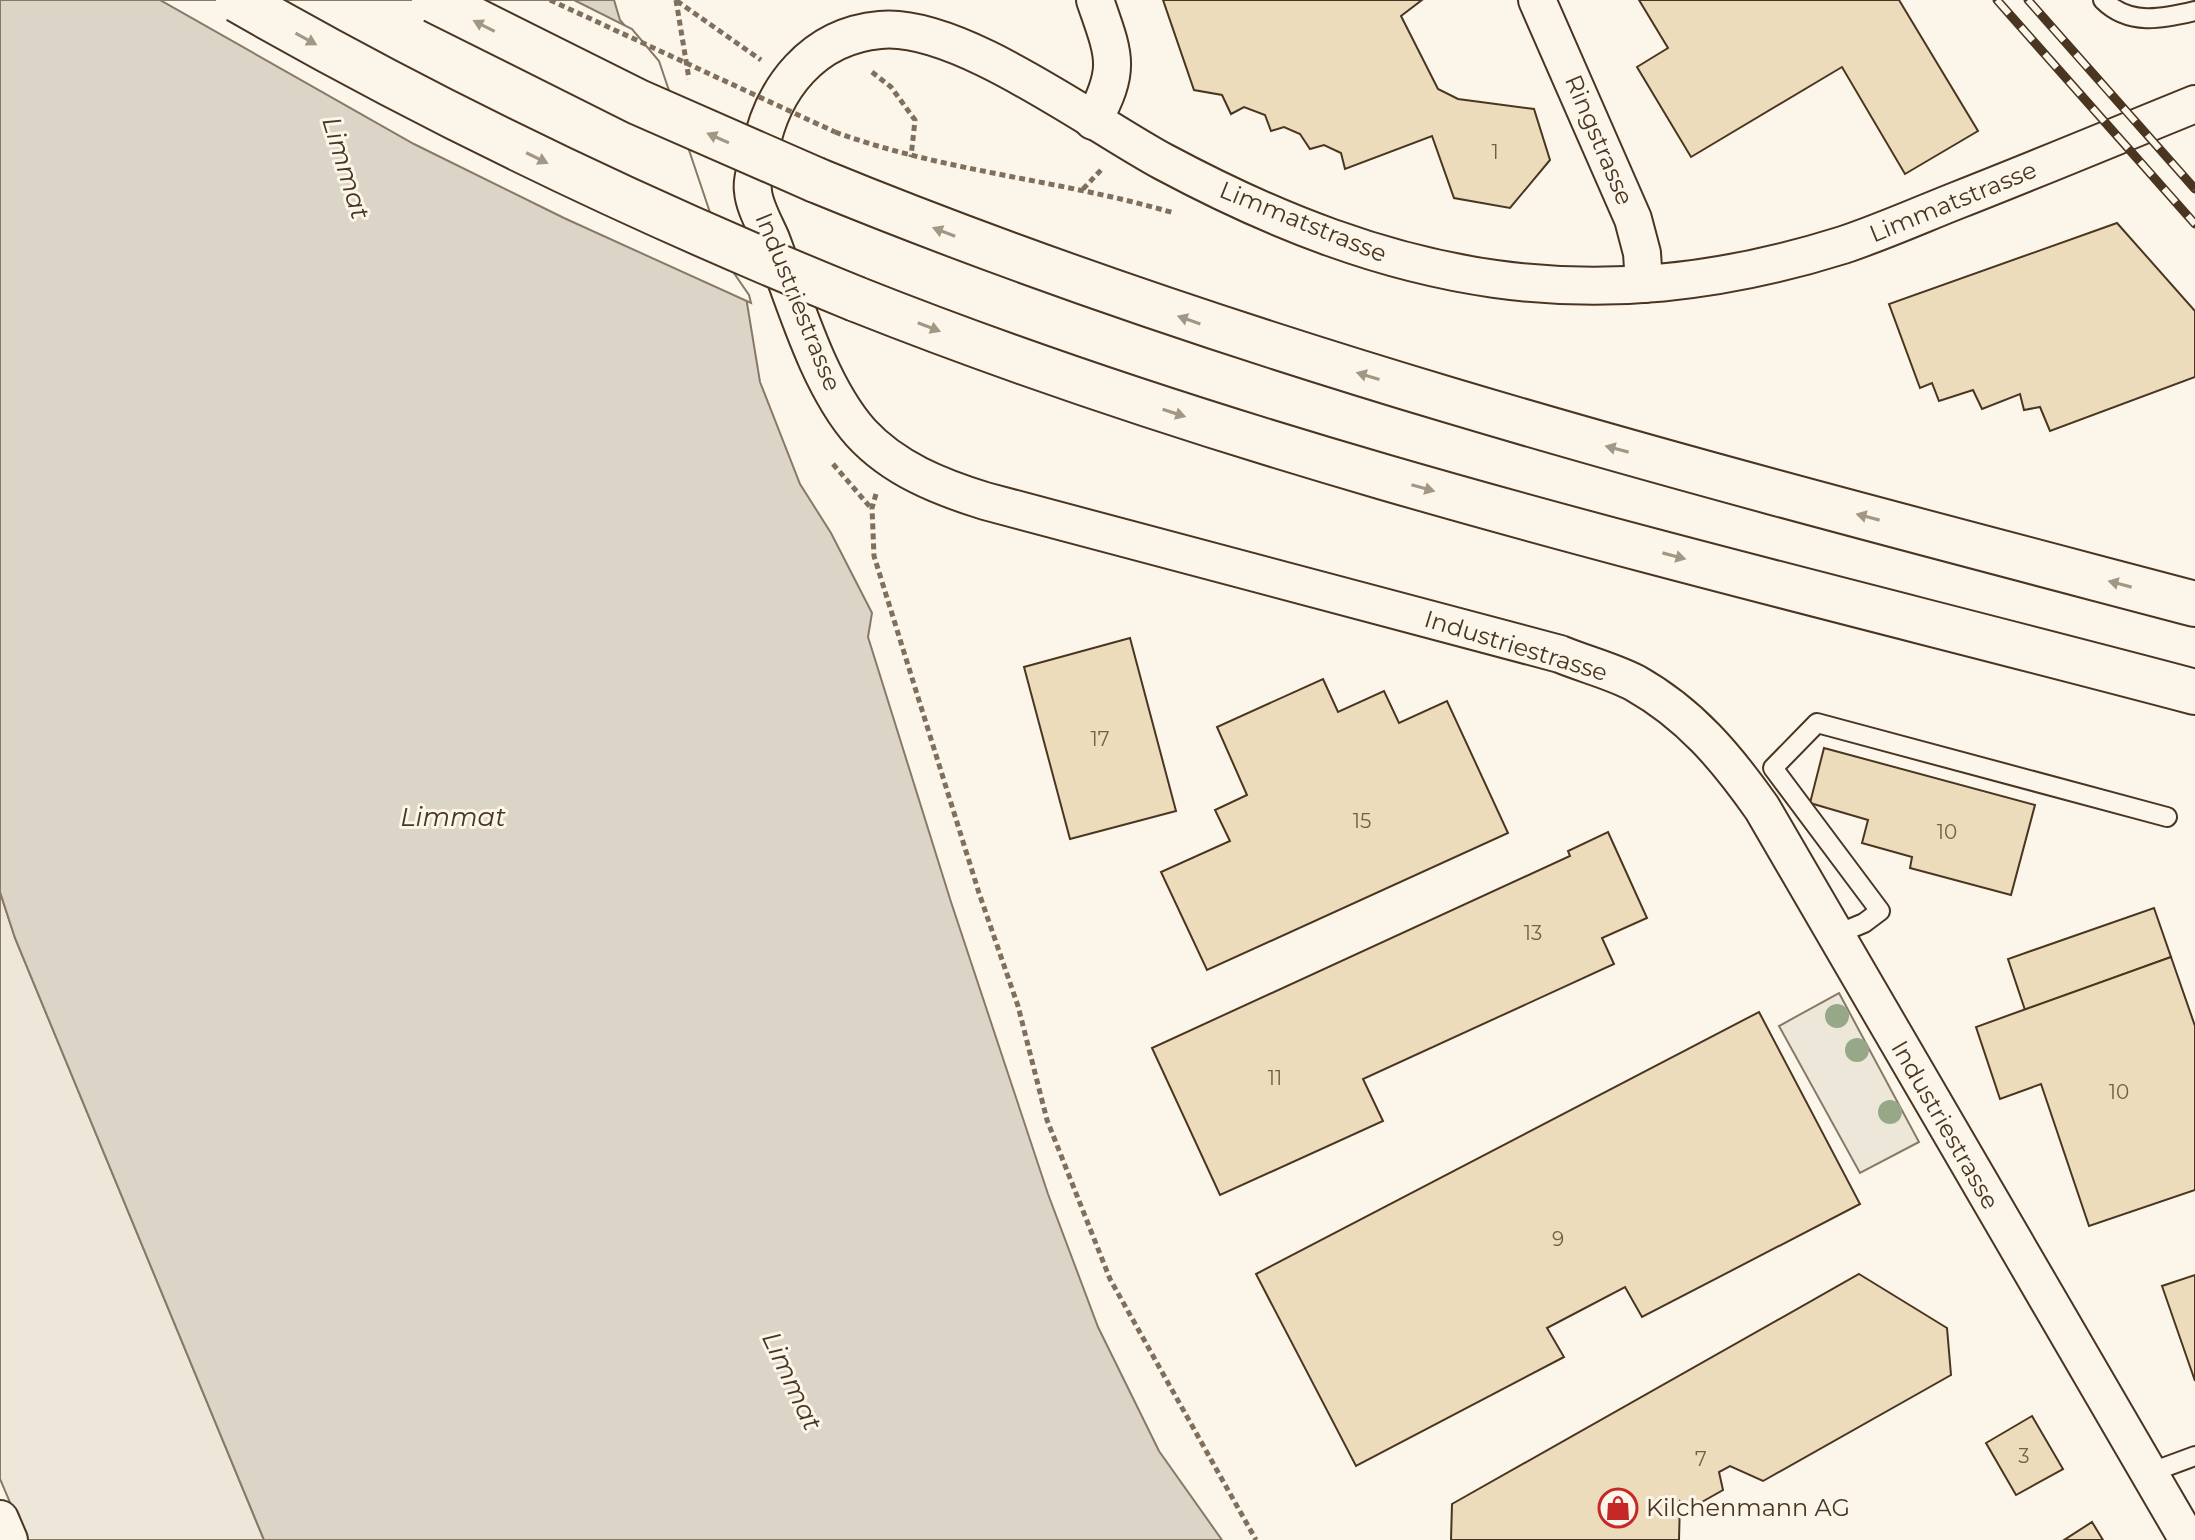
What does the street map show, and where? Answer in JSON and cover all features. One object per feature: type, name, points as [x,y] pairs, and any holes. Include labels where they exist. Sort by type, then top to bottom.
[{"type":"highway","points":[[238,0],[400,89],[597,187],[856,299],[1073,379],[1276,445],[1546,522],[2195,692]]},
{"type":"highway","points":[[434,0],[638,102],[816,180],[1104,291],[1319,362],[1512,420],[2195,604]]},
{"type":"street","points":[[1093,121],[1112,83],[1114,70],[1113,57],[1095,0]]},
{"type":"street","name":"Ringstrasse","points":[[1537,0],[1633,219],[1642,253],[1644,284]]},
{"type":"street","name":"Limmatstrasse","points":[[752,190],[763,135],[778,96],[789,80],[823,48],[850,36],[902,29],[944,41],[1010,73],[1228,194],[1343,243],[1444,272],[1551,285],[1644,284],[1724,274],[1847,243],[2195,104]]},
{"type":"street","name":"Industriestrasse","points":[[752,190],[791,292],[840,404],[861,433],[888,456],[921,477],[985,501],[1560,654],[1633,682],[1680,711],[1724,755],[1762,808],[2188,1540]]},
{"type":"street","points":[[0,1519],[9,1540]]},
{"type":"lane","points":[[2103,0],[2123,16],[2145,20],[2195,11]]},
{"type":"lane","points":[[1835,935],[1864,923],[1880,911],[1773,768],[1817,723],[2167,817]]},
{"type":"lane","points":[[2149,1473],[2195,1456]]},
{"type":"path","points":[[550,0],[835,132],[911,157],[1131,200],[1202,221],[1215,216],[1228,194]]},
{"type":"path","points":[[676,0],[789,80]]},
{"type":"path","points":[[850,36],[867,68],[891,87],[915,120],[911,157]]},
{"type":"path","points":[[872,508],[874,556],[979,893],[1018,1006],[1047,1120],[1110,1279],[1256,1540]]},
{"type":"shaded area","points":[[0,892],[15,938],[264,1540],[26,1540],[0,1479]]},
{"type":"shaded area","points":[[1839,993],[1919,1142],[1860,1173],[1779,1026]]},
{"type":"water","name":"Limmat","points":[[0,0],[614,0],[620,20],[656,63],[724,265],[746,297],[760,382],[800,484],[831,533],[872,613],[868,637],[951,902],[1048,1194],[1098,1327],[1159,1451],[1222,1540],[264,1540],[15,938],[0,892]]},
{"type":"pier","points":[[160,0],[574,0],[632,29],[659,61],[727,263],[749,295],[751,303],[564,218],[414,144]]},
{"type":"building","points":[[1163,0],[1422,0],[1401,16],[1438,89],[1458,99],[1534,109],[1550,160],[1510,208],[1454,198],[1432,136],[1345,169],[1341,153],[1324,145],[1310,149],[1300,134],[1284,127],[1271,131],[1265,115],[1244,107],[1231,114],[1222,95],[1194,90]]},
{"type":"building","points":[[1639,0],[1899,0],[1978,131],[1905,174],[1842,67],[1691,157],[1637,67],[1668,48]]},
{"type":"building","points":[[2117,223],[2195,311],[2195,377],[2050,431],[2040,407],[2024,410],[2020,394],[1982,409],[1973,390],[1939,401],[1932,383],[1920,388],[1889,304]]},
{"type":"building","points":[[1130,638],[1176,811],[1070,839],[1024,667]]},
{"type":"building","points":[[1323,679],[1338,712],[1384,691],[1399,723],[1447,701],[1508,833],[1207,970],[1161,872],[1230,841],[1215,810],[1247,795],[1217,727]]},
{"type":"building","points":[[1824,748],[2035,805],[2011,895],[1910,868],[1912,857],[1862,843],[1868,820],[1810,803]]},
{"type":"building","points":[[1608,832],[1647,918],[1602,938],[1614,964],[1363,1079],[1383,1121],[1220,1195],[1152,1048],[1570,856],[1568,851]]},
{"type":"building","points":[[2154,908],[2171,957],[2025,1010],[2008,959]]},
{"type":"building","points":[[2171,957],[2195,1026],[2195,1190],[2089,1226],[2041,1084],[2000,1099],[1976,1027]]},
{"type":"building","points":[[1759,1012],[1860,1204],[1642,1317],[1625,1287],[1547,1328],[1564,1357],[1356,1466],[1256,1274]]},
{"type":"building","points":[[1859,1274],[1947,1328],[1951,1375],[1763,1481],[1730,1466],[1719,1472],[1723,1490],[1693,1507],[1680,1501],[1679,1540],[1451,1540],[1452,1504]]},
{"type":"building","points":[[2195,1275],[2195,1381],[2162,1286]]},
{"type":"building","points":[[2032,1416],[2063,1469],[2016,1495],[1986,1443]]},
{"type":"building","points":[[2092,1522],[2103,1540],[2064,1540]]},
{"type":"railway","points":[[1997,0],[2195,224]]},
{"type":"railway","points":[[2028,0],[2195,189]]},
{"type":"place","name":"Kilchenmann AG","points":[[1618,1508]]}]
